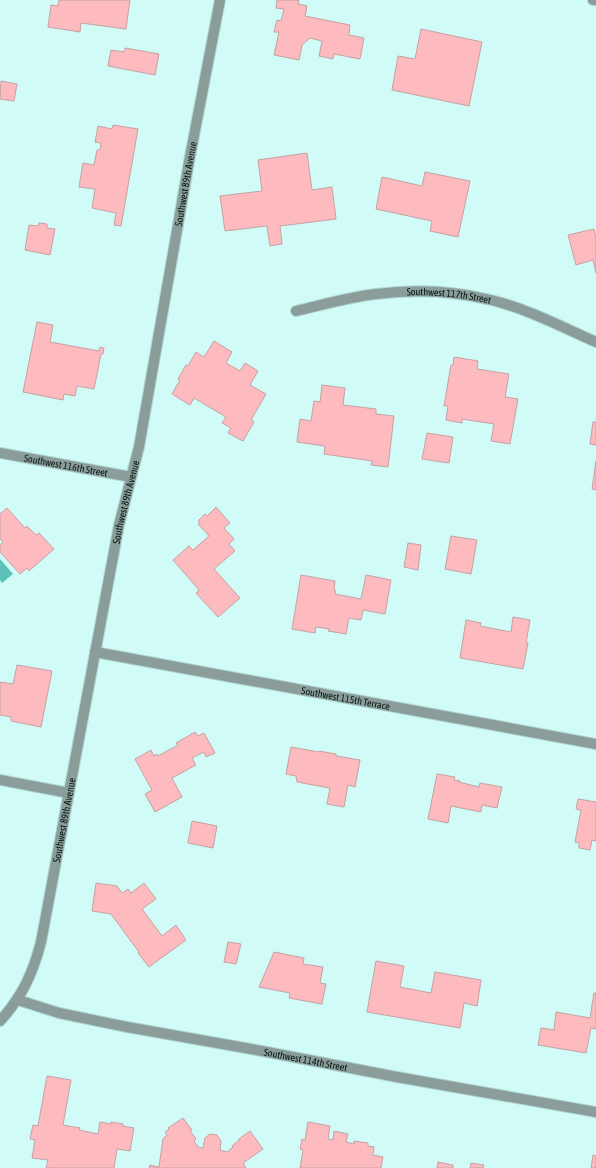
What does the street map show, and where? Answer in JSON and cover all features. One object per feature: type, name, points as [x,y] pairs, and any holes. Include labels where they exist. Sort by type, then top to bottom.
[{"type":"street","name":"Southwest 89th Avenue","points":[[0,1021],[18,1000],[34,968],[40,949],[119,524],[139,447],[186,178],[220,0]]},
{"type":"street","name":"Southwest 117th Street","points":[[296,311],[376,294],[404,292],[454,294],[475,297],[511,306],[596,342]]},
{"type":"street","name":"Southwest 116th Street","points":[[0,453],[131,477]]},
{"type":"street","name":"Southwest 115th Terrace","points":[[95,652],[596,744]]},
{"type":"street","points":[[0,780],[69,793]]},
{"type":"street","name":"Southwest 114th Street","points":[[18,1000],[59,1013],[127,1027],[596,1112]]},
{"type":"water","points":[[0,559],[13,574],[2,583],[0,580]]},
{"type":"building","points":[[59,0],[130,0],[126,29],[81,23],[80,32],[48,27],[51,5],[58,6]]},
{"type":"building","points":[[277,0],[299,0],[298,4],[307,6],[305,16],[350,25],[349,35],[364,38],[360,59],[334,54],[333,59],[319,56],[322,41],[310,38],[302,45],[299,60],[274,55],[279,32],[274,32],[277,20],[281,21],[284,9],[276,8]]},
{"type":"building","points":[[421,29],[482,42],[469,106],[392,90],[398,56],[415,59]]},
{"type":"building","points":[[125,48],[159,54],[155,75],[108,66],[111,50],[124,52]]},
{"type":"building","points":[[1,81],[17,84],[14,101],[0,99]]},
{"type":"building","points":[[113,125],[138,129],[121,226],[114,225],[116,213],[92,208],[95,189],[79,187],[83,163],[94,165],[97,150],[100,150],[101,143],[95,142],[98,126],[112,129]]},
{"type":"building","points":[[307,153],[312,190],[332,187],[336,219],[280,226],[282,244],[270,246],[267,226],[225,231],[220,196],[262,191],[258,160]]},
{"type":"building","points":[[425,172],[470,181],[458,237],[430,231],[432,221],[376,209],[382,177],[422,186]]},
{"type":"building","points":[[39,223],[47,224],[47,228],[55,229],[50,255],[25,250],[29,225],[38,226]]},
{"type":"building","points":[[594,229],[596,238],[596,273],[593,260],[576,265],[568,235]]},
{"type":"building","points":[[37,322],[53,325],[50,342],[99,351],[100,347],[104,348],[103,354],[101,354],[94,389],[77,386],[75,396],[64,394],[63,400],[23,392]]},
{"type":"building","points":[[214,341],[232,352],[226,363],[240,371],[245,363],[258,371],[250,385],[266,394],[251,420],[254,422],[243,441],[228,433],[231,428],[222,423],[226,417],[194,398],[190,405],[172,394],[186,365],[188,366],[196,352],[204,357]]},
{"type":"building","points":[[454,357],[478,361],[477,369],[509,374],[505,397],[518,399],[510,444],[491,441],[494,424],[462,419],[462,423],[446,420],[448,406],[444,406],[451,365],[453,365]]},
{"type":"building","points":[[322,385],[345,388],[343,405],[376,409],[376,414],[394,416],[388,467],[371,465],[372,461],[324,454],[325,446],[297,442],[300,419],[311,421],[314,401],[320,402]]},
{"type":"building","points":[[593,422],[596,422],[596,445],[590,444]]},
{"type":"building","points":[[427,433],[453,437],[449,463],[422,459]]},
{"type":"building","points":[[596,461],[596,490],[592,489]]},
{"type":"building","points":[[216,507],[230,523],[224,528],[234,539],[229,544],[235,551],[214,569],[240,598],[218,617],[196,593],[199,590],[173,560],[189,546],[193,550],[209,536],[198,524],[200,522],[198,521],[205,514],[207,516]]},
{"type":"building","points":[[7,508],[25,528],[27,526],[36,535],[39,533],[54,549],[29,571],[27,568],[20,574],[0,552],[0,545],[3,542],[0,539],[0,514]]},
{"type":"building","points":[[451,536],[477,540],[471,574],[445,569]]},
{"type":"building","points":[[408,543],[421,545],[418,570],[404,567]]},
{"type":"building","points":[[301,575],[335,581],[335,594],[361,599],[366,575],[391,580],[385,614],[363,610],[361,620],[349,618],[346,634],[316,627],[315,633],[292,629]]},
{"type":"building","points":[[513,617],[530,620],[526,643],[528,643],[523,669],[460,658],[466,620],[481,623],[480,626],[511,632]]},
{"type":"building","points":[[17,665],[52,671],[41,727],[11,721],[11,717],[0,715],[0,682],[13,684]]},
{"type":"building","points":[[195,732],[198,736],[204,733],[215,753],[206,757],[204,752],[192,758],[196,765],[172,778],[182,797],[155,812],[145,794],[152,790],[135,759],[151,750],[154,756],[157,754],[158,756],[178,745],[176,743]]},
{"type":"building","points":[[291,747],[336,754],[336,756],[360,760],[355,787],[348,785],[344,807],[327,804],[330,788],[297,782],[296,776],[286,774]]},
{"type":"building","points":[[437,774],[455,777],[454,780],[479,787],[480,783],[502,787],[497,808],[482,805],[481,812],[451,806],[448,823],[428,819]]},
{"type":"building","points":[[578,799],[596,802],[596,841],[592,840],[590,850],[579,848],[579,843],[575,842],[581,810],[576,809]]},
{"type":"building","points":[[192,821],[217,826],[213,848],[188,843]]},
{"type":"building","points":[[96,883],[117,886],[122,893],[128,889],[131,893],[144,883],[156,899],[142,909],[162,936],[176,925],[186,940],[149,967],[111,914],[92,911]]},
{"type":"building","points":[[228,942],[241,944],[236,964],[224,962]]},
{"type":"building","points":[[274,952],[304,958],[303,964],[323,967],[320,983],[326,984],[322,1004],[289,998],[290,993],[259,987]]},
{"type":"building","points":[[376,961],[404,966],[400,987],[431,993],[435,972],[481,980],[477,1006],[464,1003],[460,1028],[367,1012]]},
{"type":"building","points":[[594,993],[596,993],[596,1029],[591,1028],[586,1053],[538,1045],[541,1028],[554,1030],[556,1012],[590,1018]]},
{"type":"building","points":[[47,1076],[71,1080],[63,1125],[80,1128],[79,1130],[98,1134],[100,1122],[123,1124],[123,1126],[134,1128],[130,1151],[117,1149],[114,1168],[46,1168],[48,1160],[32,1158],[35,1140],[30,1139],[33,1125],[38,1126]]},
{"type":"building","points":[[183,1118],[192,1130],[190,1131],[196,1139],[194,1141],[198,1147],[203,1148],[205,1138],[210,1134],[217,1135],[221,1141],[220,1150],[227,1152],[239,1139],[250,1131],[263,1149],[243,1163],[246,1168],[149,1168],[150,1165],[159,1167],[163,1139],[167,1135],[165,1132],[169,1129],[168,1128]]},
{"type":"building","points":[[308,1122],[330,1126],[328,1139],[333,1140],[334,1131],[348,1134],[346,1142],[354,1144],[354,1141],[368,1143],[368,1146],[374,1147],[373,1155],[383,1157],[381,1168],[300,1168],[303,1150],[300,1149],[302,1139],[305,1140]]},
{"type":"building","points":[[593,1155],[596,1156],[596,1168],[591,1168]]},
{"type":"building","points":[[438,1162],[453,1165],[453,1168],[437,1168]]},
{"type":"building","points":[[471,1163],[484,1165],[483,1168],[470,1168]]}]
